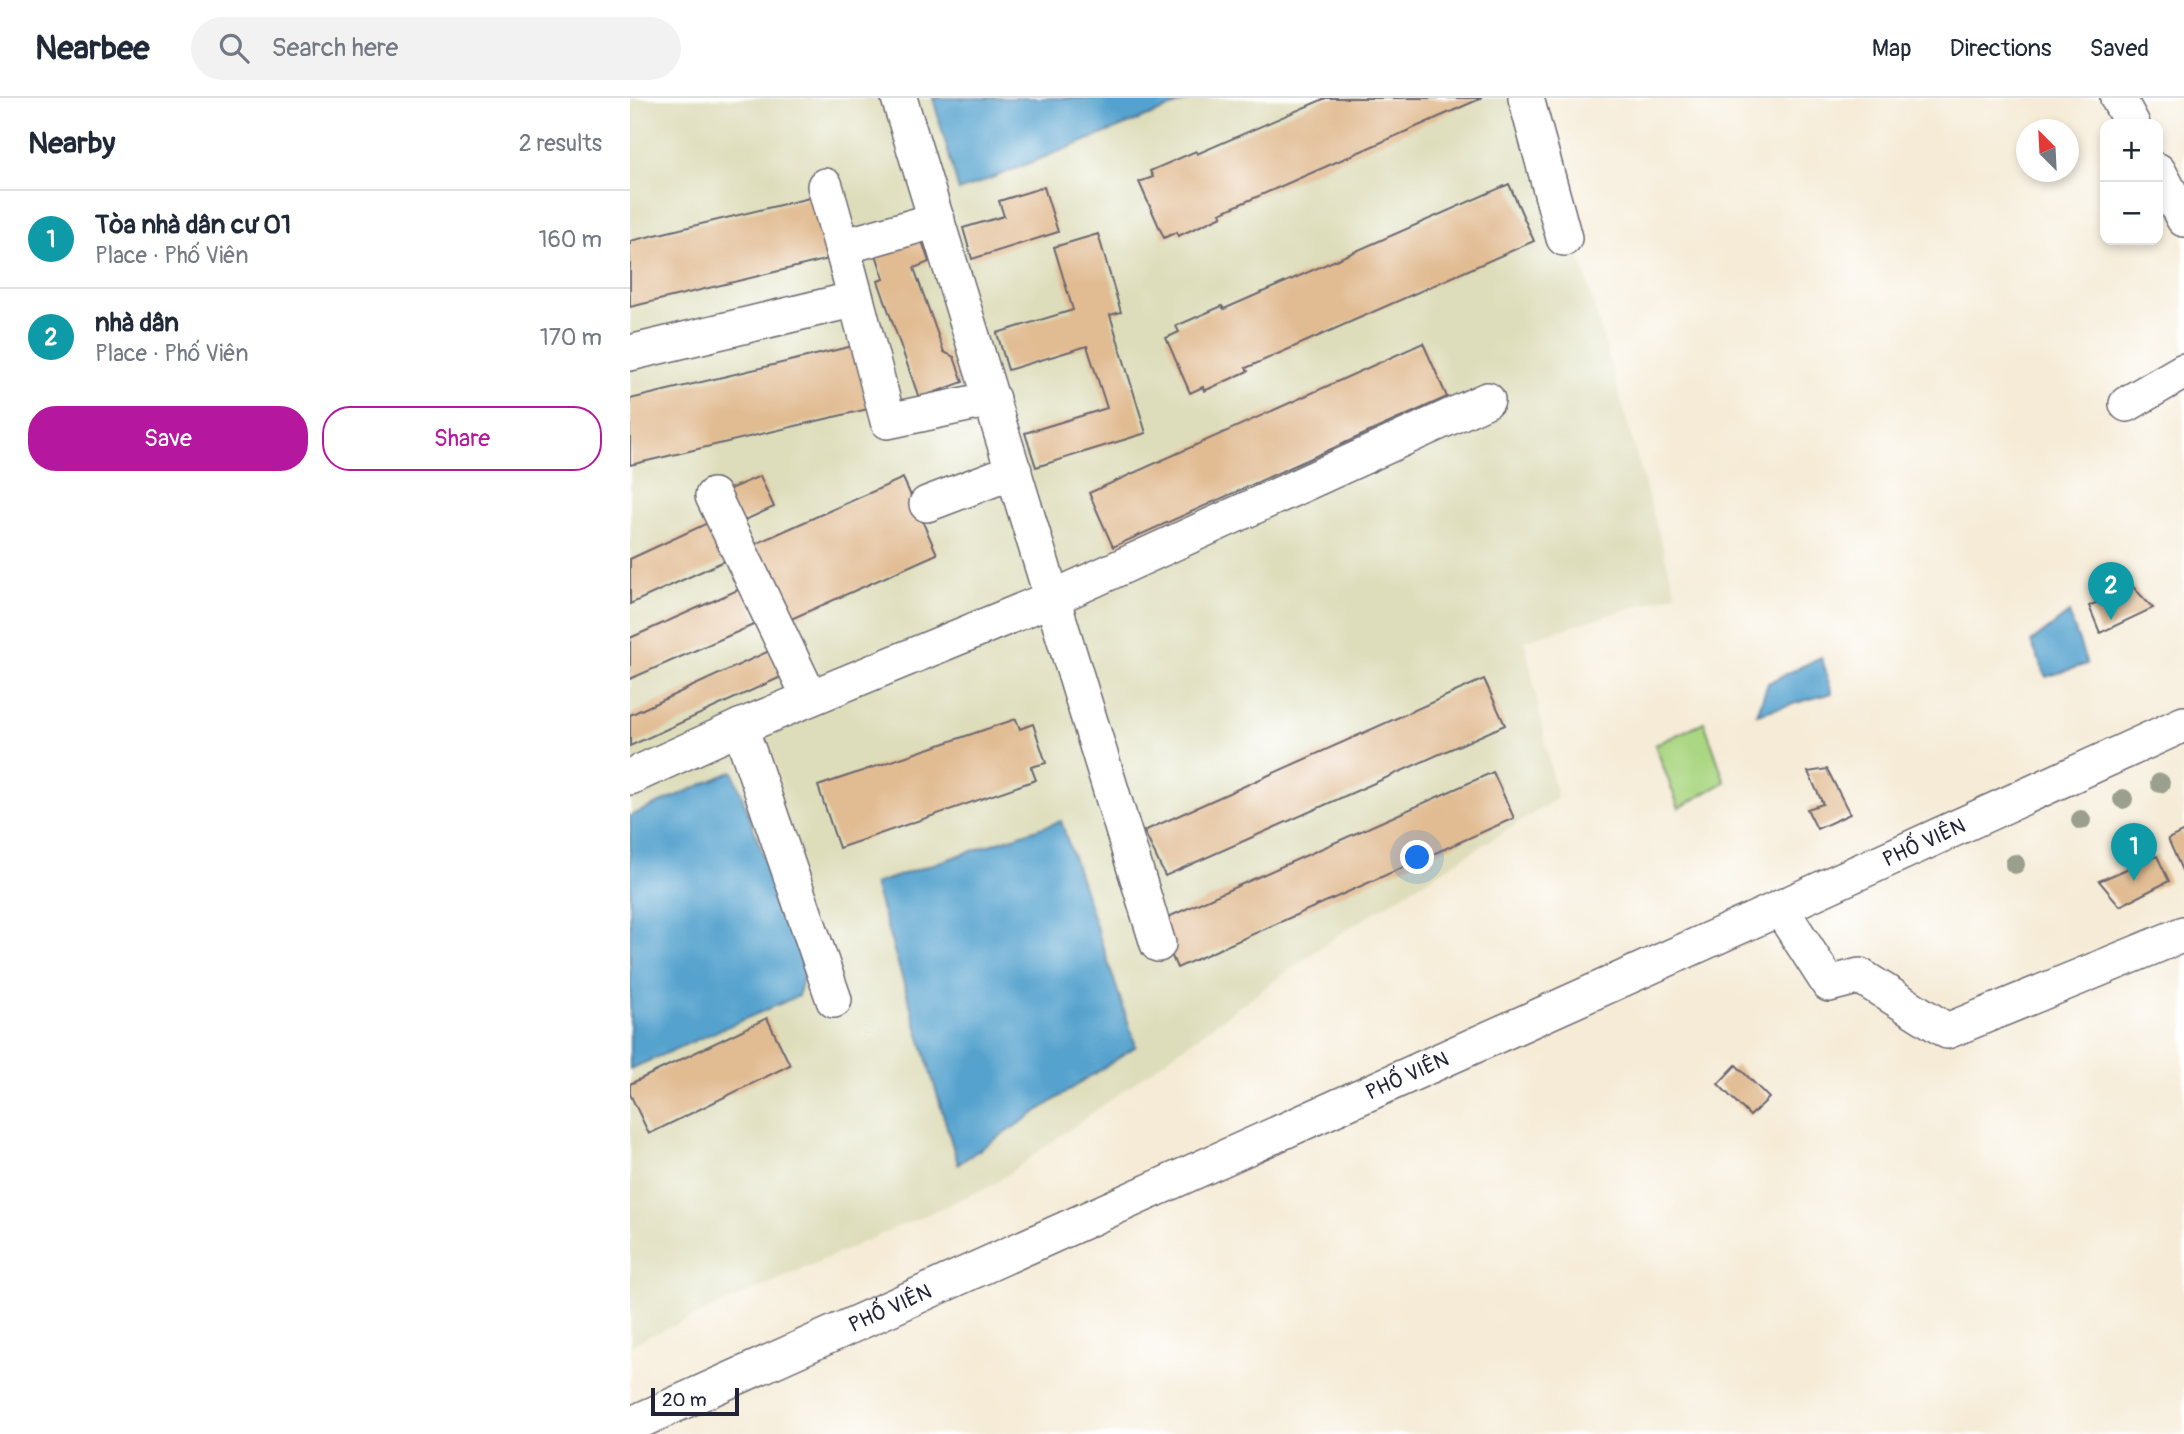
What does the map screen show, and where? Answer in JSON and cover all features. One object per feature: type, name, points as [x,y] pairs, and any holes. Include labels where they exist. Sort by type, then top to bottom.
[{"type":"street","points":[[899,98],[1158,944]]},
{"type":"street","points":[[1526,98],[1564,238]]},
{"type":"street","points":[[2118,98],[2129,119]]},
{"type":"street","points":[[2163,180],[2184,219]]},
{"type":"street","points":[[825,186],[888,421],[992,399]]},
{"type":"street","points":[[842,247],[937,220]]},
{"type":"street","points":[[630,353],[856,299]]},
{"type":"street","points":[[2127,404],[2184,371]]},
{"type":"street","points":[[630,777],[740,727],[1053,598],[1487,400]]},
{"type":"street","points":[[926,504],[1014,471]]},
{"type":"street","points":[[712,496],[810,698]]},
{"type":"street","name":"PHỐ VIÊN","points":[[630,1425],[2184,724]]},
{"type":"street","points":[[740,727],[834,1000]]},
{"type":"street","points":[[1780,908],[1829,984],[1860,976],[1947,1031],[2184,934]]},
{"type":"shaded area","points":[[630,98],[1535,98],[1676,594],[1525,641],[1557,799],[1338,935],[993,1185],[630,1345]]},
{"type":"green space","points":[[1704,722],[1725,782],[1679,808],[1655,745]]},
{"type":"water","points":[[933,98],[1194,98],[959,191]]},
{"type":"water","points":[[2069,613],[2087,664],[2046,677],[2031,642]]},
{"type":"water","points":[[1821,657],[1832,693],[1757,714],[1768,683]]},
{"type":"water","points":[[733,771],[805,972],[798,996],[630,1069],[630,816]]},
{"type":"water","points":[[1061,821],[1136,1046],[958,1164],[874,884]]},
{"type":"building","points":[[1326,98],[1482,98],[1220,213],[1222,216],[1178,236],[1177,232],[1164,238],[1139,182],[1153,177],[1150,171],[1196,151],[1197,154]]},
{"type":"building","points":[[1509,184],[1534,241],[1246,368],[1248,371],[1204,391],[1203,387],[1190,393],[1166,338],[1179,332],[1176,326],[1222,306],[1224,309]]},
{"type":"building","points":[[1044,187],[1058,232],[972,259],[963,228],[1004,216],[999,201]]},
{"type":"building","points":[[818,196],[833,258],[630,307],[630,241]]},
{"type":"building","points":[[919,232],[929,262],[914,268],[944,352],[954,357],[963,382],[919,398],[878,281],[884,279],[874,248]]},
{"type":"building","points":[[1098,234],[1121,312],[1110,315],[1146,433],[1036,467],[1025,433],[1107,408],[1087,346],[1008,370],[997,333],[1073,310],[1054,247]]},
{"type":"building","points":[[1423,343],[1447,397],[1113,547],[1089,493]]},
{"type":"building","points":[[853,346],[868,409],[630,465],[630,399]]},
{"type":"building","points":[[760,476],[774,507],[734,525],[720,493]]},
{"type":"building","points":[[903,478],[937,554],[789,620],[755,544]]},
{"type":"building","points":[[714,520],[731,558],[630,604],[630,559]]},
{"type":"building","points":[[2132,586],[2153,608],[2100,633],[2089,606]]},
{"type":"building","points":[[742,588],[758,623],[630,679],[630,638]]},
{"type":"building","points":[[769,651],[781,677],[630,746],[630,715]]},
{"type":"building","points":[[1484,679],[1505,725],[1165,876],[1144,831]]},
{"type":"building","points":[[1016,719],[1020,729],[1033,724],[1046,763],[1031,767],[1036,780],[839,848],[818,786]]},
{"type":"building","points":[[1827,769],[1850,814],[1817,829],[1807,809],[1823,804],[1808,772]]},
{"type":"building","points":[[1493,772],[1514,818],[1177,968],[1157,922]]},
{"type":"building","points":[[2184,831],[2184,875],[2168,839]]},
{"type":"building","points":[[2157,856],[2169,881],[2120,906],[2099,881]]},
{"type":"building","points":[[767,1018],[790,1065],[649,1134],[630,1094],[630,1084]]},
{"type":"building","points":[[1736,1065],[1769,1098],[1750,1116],[1718,1084]]},
{"type":"place","name":"nhà dân","points":[[2111,620]]},
{"type":"place","name":"Tòa nhà dân cư 01","points":[[2134,881]]}]
